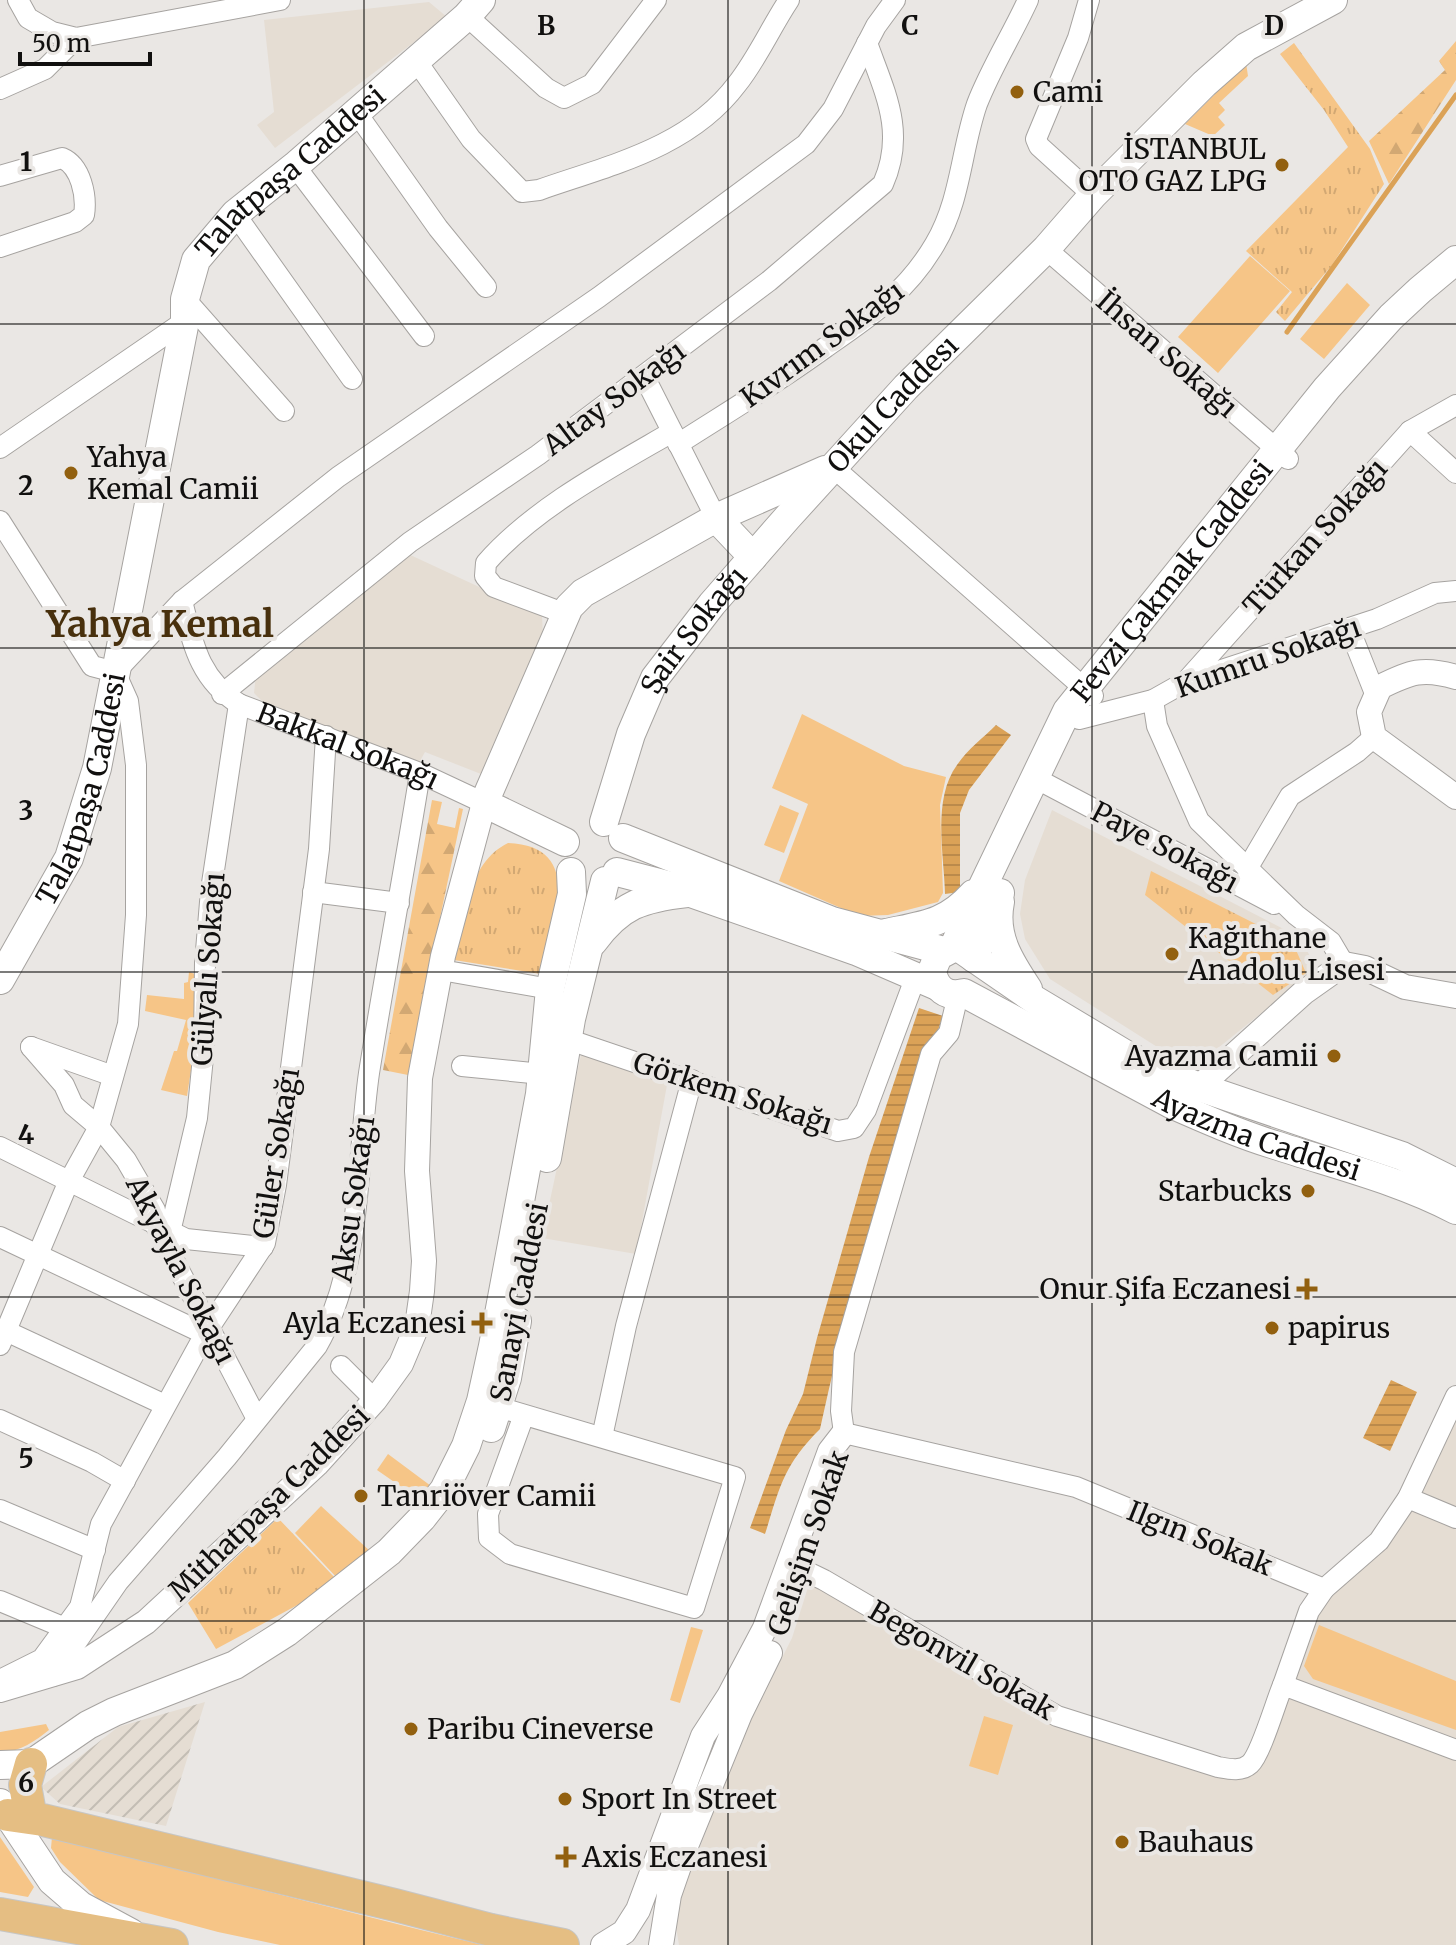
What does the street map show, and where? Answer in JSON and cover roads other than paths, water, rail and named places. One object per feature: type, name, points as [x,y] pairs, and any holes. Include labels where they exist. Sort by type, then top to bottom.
[{"type":"main road","name":"Okul Caddesı","points":[[484,803],[569,607],[583,593],[716,518],[833,467],[906,387],[1046,249],[1093,195],[1204,84],[1246,47],[1333,0]]},
{"type":"main road","name":"Talatpaşa Caddesi","points":[[0,980],[69,858],[97,768],[196,260],[235,214],[295,166],[474,8]]},
{"type":"main road","name":"Fevzi Çakmak Caddesi","points":[[962,954],[1041,782],[1085,701],[1282,453],[1327,388],[1391,317],[1456,260]]},
{"type":"main road","name":"Fevzi Çakmak Caddesi","points":[[1282,453],[1400,326],[1456,273]]},
{"type":"main road","name":"Şair Sokağı","points":[[613,830],[631,734],[655,678],[753,557],[833,467]]},
{"type":"main road","points":[[716,518],[753,557]]},
{"type":"main road","name":"Bakkal Sokağı","points":[[484,803],[565,842]]},
{"type":"main road","points":[[588,821],[613,830],[625,855],[611,876],[587,882],[571,872],[563,852],[569,834],[588,821]]},
{"type":"main road","name":"Ayazma Caddesi","points":[[613,830],[832,921],[962,954],[1194,1100],[1402,1156],[1456,1183]]},
{"type":"main road","name":"Sanayi Caddesi","points":[[15,1765],[88,1725],[235,1665],[287,1632],[308,1630],[424,1544],[465,1492],[501,1408],[511,1357],[558,1036],[550,989],[572,894],[571,872]]},
{"type":"main road","name":"Ayazma Caddesi","points":[[611,876],[692,893],[856,951],[944,987],[1194,1100],[1278,1146],[1404,1186],[1456,1210]]},
{"type":"main road","name":"Sanayi Caddesi","points":[[501,1408],[504,1295],[542,1074],[590,945],[611,876]]},
{"type":"main road","points":[[879,934],[930,924],[957,912],[994,883]]},
{"type":"main road","points":[[994,883],[998,927],[1004,949],[1035,1000]]},
{"type":"main road","points":[[590,945],[608,923],[630,905],[692,893]]},
{"type":"main road","points":[[962,954],[978,975],[970,989],[944,987],[932,971],[938,956],[962,954]]},
{"type":"main road","points":[[1278,1146],[1281,1136],[1288,1133],[1329,1144],[1351,1140]]},
{"type":"main road","points":[[13,1812],[25,1785],[15,1765]]},
{"type":"main road","points":[[13,1812],[382,1901],[505,1938],[563,1945]]},
{"type":"main road","points":[[13,1812],[52,1881],[81,1906],[157,1942]]},
{"type":"main road","points":[[0,1914],[157,1942]]},
{"type":"street","points":[[18,0],[28,18],[52,32],[76,38],[280,0]]},
{"type":"street","points":[[474,8],[546,88],[564,98],[592,84],[656,0]]},
{"type":"street","points":[[415,59],[471,139],[522,192],[539,190],[651,151],[709,115],[737,84],[789,0]]},
{"type":"street","points":[[115,672],[182,601],[338,477],[599,297],[806,144],[833,109],[867,43],[895,0]]},
{"type":"street","name":"Kıvrım Sokağı","points":[[566,614],[494,587],[485,576],[486,563],[537,518],[592,477],[675,438],[799,366],[888,303],[907,284],[946,222],[962,171],[976,107],[1028,0]]},
{"type":"street","points":[[1089,0],[1078,38],[1036,139],[1039,146],[1093,195]]},
{"type":"street","points":[[0,89],[45,69],[76,38]]},
{"type":"street","name":"Altay Sokağı","points":[[230,699],[410,542],[538,455],[644,376],[769,281],[883,184],[892,161],[894,124],[867,43]]},
{"type":"street","points":[[356,112],[438,228],[486,287]]},
{"type":"street","points":[[0,176],[62,158],[78,175],[86,201],[84,215],[75,222],[0,247]]},
{"type":"street","points":[[295,166],[424,336]]},
{"type":"street","points":[[235,214],[352,379]]},
{"type":"street","name":"İhsan Sokağı","points":[[1046,249],[1282,453]]},
{"type":"street","points":[[0,448],[185,310],[284,411]]},
{"type":"street","points":[[644,376],[716,518]]},
{"type":"street","name":"Türkan Sokağı","points":[[1185,682],[1410,431],[1456,405]]},
{"type":"street","points":[[1410,431],[1456,473]]},
{"type":"street","points":[[833,467],[1085,701]]},
{"type":"street","points":[[0,521],[92,666],[115,672]]},
{"type":"street","name":"Kumru Sokağı","points":[[1085,701],[1153,700],[1185,682],[1377,619],[1446,592],[1456,578]]},
{"type":"street","name":"Bakkal Sokağı","points":[[182,601],[194,649],[209,678],[230,699],[420,773],[484,803]]},
{"type":"street","points":[[1349,628],[1376,696]]},
{"type":"street","points":[[1456,677],[1433,670],[1409,673],[1380,687],[1369,712],[1374,737],[1456,797]]},
{"type":"street","points":[[115,672],[128,701],[136,765],[136,915],[128,1024],[99,1127],[68,1183],[3,1332],[165,1405]]},
{"type":"street","name":"Gülyalı Sokağı","points":[[163,1229],[197,1118],[204,1047],[205,963],[230,699]]},
{"type":"street","points":[[1153,700],[1157,726],[1199,821],[1296,915],[1331,942],[1344,964]]},
{"type":"street","name":"Güler Sokağı","points":[[0,1680],[42,1659],[80,1607],[101,1524],[206,1331],[263,1247],[276,1185],[313,892],[326,736]]},
{"type":"street","points":[[1247,869],[1290,796],[1357,752],[1374,737]]},
{"type":"street","name":"Aksu Sokağı","points":[[53,1676],[118,1582],[317,1346],[339,1297],[349,1261],[370,1073],[420,773]]},
{"type":"street","name":"Paye Sokağı","points":[[1041,782],[1296,915]]},
{"type":"street","name":"Mithatpaşa Caddesi","points":[[0,1690],[77,1667],[146,1622],[317,1464],[375,1400],[410,1346],[421,1309],[424,1261],[417,1171],[419,1089],[461,882],[484,803]]},
{"type":"street","points":[[313,892],[399,903]]},
{"type":"street","points":[[1194,1100],[1303,993],[1344,964],[1365,968],[1405,987],[1456,996]]},
{"type":"street","points":[[441,970],[550,989]]},
{"type":"street","name":"Görkem Sokağı","points":[[558,1036],[838,1131],[854,1128],[944,987]]},
{"type":"street","name":"Gelişim Sokak","points":[[661,1945],[669,1895],[686,1846],[734,1728],[770,1655],[796,1566],[841,1463],[844,1352],[931,1054],[949,1033],[944,987]]},
{"type":"street","name":"Akyayla Sokağı","points":[[113,1076],[31,1047],[64,1085],[73,1105],[99,1127],[126,1160],[147,1194],[206,1331],[257,1419]]},
{"type":"street","points":[[462,1066],[542,1074]]},
{"type":"street","points":[[602,1437],[626,1326],[692,1080]]},
{"type":"street","points":[[0,1147],[186,1239],[263,1247]]},
{"type":"street","points":[[0,1237],[206,1331]]},
{"type":"street","points":[[341,1366],[375,1400]]},
{"type":"street","points":[[1456,1396],[1408,1498],[1379,1541],[1324,1589],[1309,1611],[1283,1685],[1456,1750]]},
{"type":"street","points":[[501,1408],[735,1477],[694,1608],[510,1554],[489,1538],[488,1514],[501,1408]]},
{"type":"street","points":[[0,1420],[80,1456],[125,1481]]},
{"type":"street","name":"Ilgın Sokak","points":[[844,1433],[1076,1487],[1324,1589]]},
{"type":"street","points":[[1408,1498],[1456,1518]]},
{"type":"street","points":[[0,1510],[95,1550]]},
{"type":"street","points":[[603,1945],[624,1932],[638,1910],[703,1736],[758,1644],[796,1566]]},
{"type":"street","name":"Begonvil Sokak","points":[[796,1566],[1057,1716],[1218,1767],[1236,1770],[1249,1764],[1257,1753],[1283,1685]]},
{"type":"street","points":[[0,1601],[65,1628]]},
{"type":"waterway","points":[[1287,332],[1456,95]]},
{"type":"place","name":"Cami","points":[[1017,92]]},
{"type":"place","name":"İSTANBUL OTO GAZ LPG","points":[[1282,165]]},
{"type":"place","name":"Yahya Kemal Camii","points":[[71,473]]},
{"type":"place","name":"Kağıthane Anadolu Lisesi","points":[[1172,954]]},
{"type":"place","name":"Ayazma Camii","points":[[1334,1056]]},
{"type":"place","name":"Starbucks","points":[[1308,1191]]},
{"type":"place","name":"Onur Şifa Eczanesi","points":[[1307,1289]]},
{"type":"place","name":"Ayla Eczanesi","points":[[482,1323]]},
{"type":"place","name":"papirus","points":[[1272,1328]]},
{"type":"place","name":"Tanriöver Camii","points":[[361,1496]]},
{"type":"place","name":"Paribu Cineverse","points":[[411,1729]]},
{"type":"place","name":"Sport In Street","points":[[565,1799]]},
{"type":"place","name":"Bauhaus","points":[[1122,1842]]},
{"type":"place","name":"Axis Eczanesi","points":[[566,1857]]},
{"type":"district","name":"Yahya Kemal","points":[[160,624]]}]
